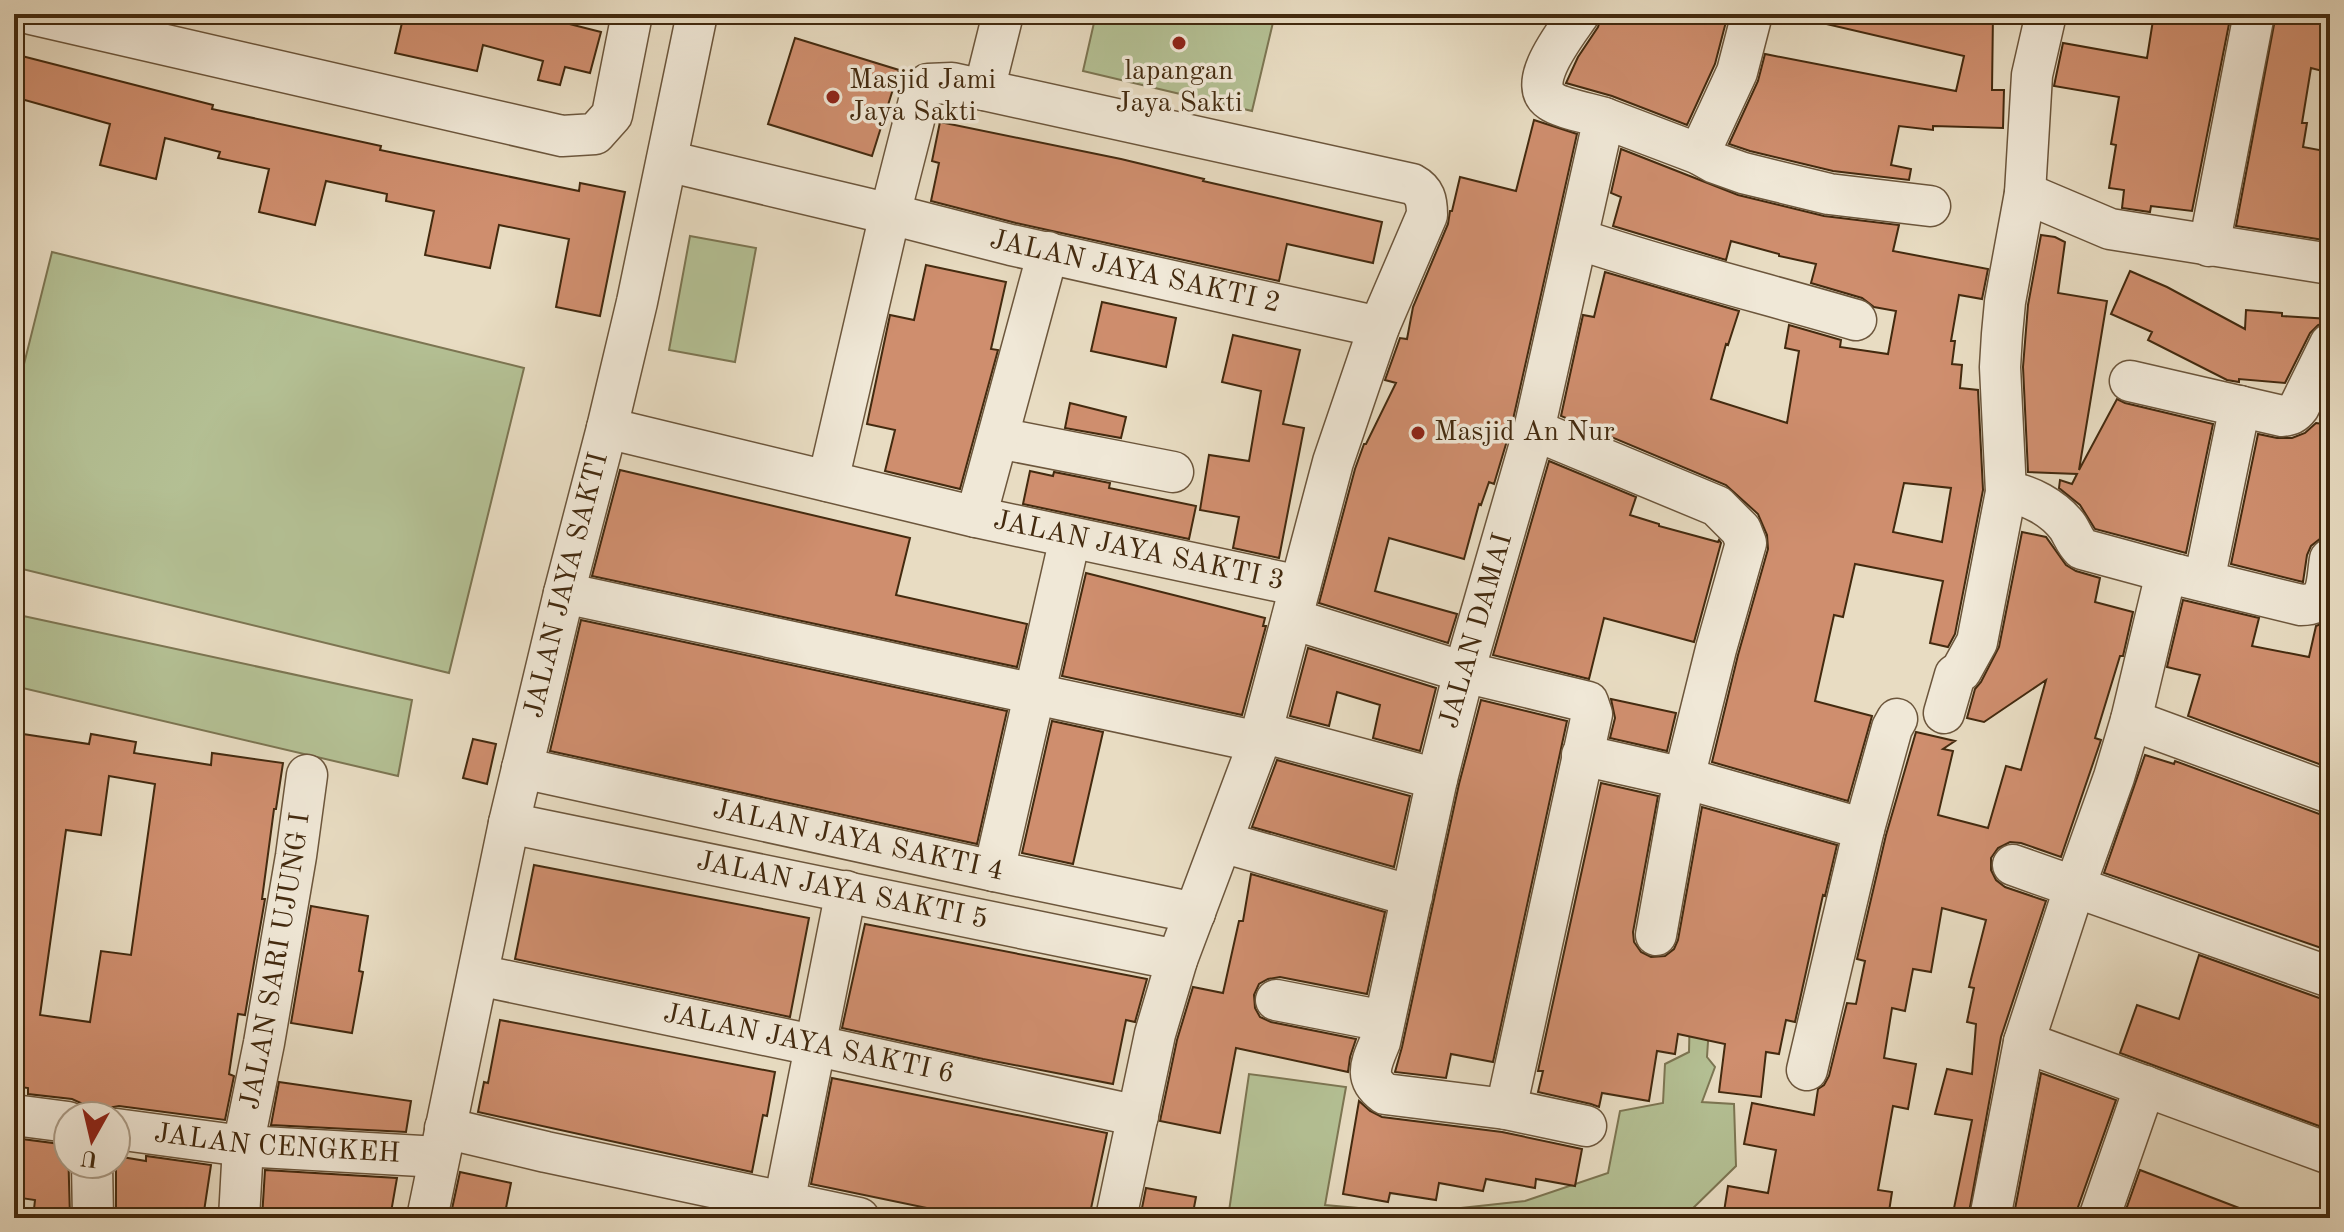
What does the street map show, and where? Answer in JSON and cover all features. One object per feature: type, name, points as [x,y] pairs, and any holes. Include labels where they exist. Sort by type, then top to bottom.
[{"type":"street","points":[[31,14],[161,28],[562,136],[595,134],[612,115],[632,14]]},
{"type":"street","name":"JALAN JAYA SAKTI","points":[[427,1218],[509,823],[607,428],[697,14]]},
{"type":"street","points":[[984,90],[1003,14]]},
{"type":"street","points":[[1579,14],[1545,69],[1542,83],[1550,101],[1604,118],[1743,173],[1829,194],[1930,206]]},
{"type":"street","points":[[1699,154],[1737,72],[1752,14]]},
{"type":"street","points":[[1944,713],[1955,675],[1961,671],[1977,642],[2006,492],[2000,367],[2002,334],[2025,193],[2032,75],[2046,14]]},
{"type":"street","points":[[2209,246],[2254,14]]},
{"type":"street","points":[[828,481],[890,214],[921,93],[928,84],[952,83],[1412,184],[1422,190],[1427,202],[1427,215],[1379,327],[1333,462],[1260,737],[1177,960],[1155,1034],[1116,1218]]},
{"type":"street","name":"JALAN DAMAI","points":[[1586,1126],[1506,1109],[1385,1094],[1375,1087],[1371,1079],[1371,1064],[1384,1021],[1437,779],[1464,672],[1534,430],[1604,118]]},
{"type":"street","name":"JALAN JAYA SAKTI 2","points":[[667,161],[1011,245],[1379,327]]},
{"type":"street","points":[[2025,193],[2110,229],[2330,264]]},
{"type":"street","points":[[1578,239],[1856,320]]},
{"type":"street","name":"JALAN JAYA SAKTI 3","points":[[976,517],[1048,252]]},
{"type":"street","points":[[2130,381],[2282,416],[2295,413],[2326,361]]},
{"type":"street","points":[[2003,1214],[2024,1042],[2240,406]]},
{"type":"street","name":"JALAN JAYA SAKTI 3","points":[[607,428],[1070,538],[1296,603],[1464,672],[1588,702],[1592,714],[1582,755]]},
{"type":"street","points":[[1534,430],[1717,506],[1741,530],[1746,543],[1684,778],[1656,935]]},
{"type":"street","points":[[998,438],[1173,472]]},
{"type":"street","points":[[2006,492],[2024,495],[2054,513],[2066,524],[2082,549],[2181,582],[2312,605],[2324,594],[2330,559]]},
{"type":"street","points":[[994,871],[1070,538]]},
{"type":"street","points":[[564,593],[1035,696],[1260,737],[1437,779]]},
{"type":"street","points":[[1807,1070],[1864,829],[1897,719]]},
{"type":"street","points":[[2131,720],[2330,793]]},
{"type":"street","points":[[1506,1109],[1582,755],[1684,778],[1864,829]]},
{"type":"street","name":"JALAN JAYA SAKTI 4","points":[[522,768],[1195,913]]},
{"type":"street","name":"JALAN SARI UJUNG I","points":[[239,1218],[243,1146],[270,1012],[307,775]]},
{"type":"street","name":"JALAN JAYA SAKTI 5","points":[[509,823],[1177,960]]},
{"type":"street","points":[[1222,842],[1412,896]]},
{"type":"street","points":[[2013,865],[2330,977]]},
{"type":"street","points":[[782,1210],[846,891]]},
{"type":"street","name":"JALAN JAYA SAKTI 6","points":[[478,975],[1138,1116]]},
{"type":"street","points":[[1276,1000],[1384,1021]]},
{"type":"street","points":[[2024,1042],[2330,1154]]},
{"type":"street","points":[[2099,1218],[2145,1086]]},
{"type":"street","points":[[14,1115],[52,1120]]},
{"type":"street","name":"JALAN CENGKEH","points":[[132,1131],[243,1146],[442,1142],[592,1162],[782,1210],[859,1218]]},
{"type":"street","points":[[92,1180],[93,1218]]},
{"type":"green space","name":"lapangan Jaya Sakti","points":[[1096,14],[1275,14],[1252,111],[1083,71]]},
{"type":"green space","points":[[690,236],[756,248],[735,362],[669,350]]},
{"type":"green space","points":[[52,252],[524,368],[449,673],[14,567],[14,404]]},
{"type":"green space","points":[[14,614],[412,700],[398,776],[14,686]]},
{"type":"green space","points":[[1690,1008],[1710,1012],[1707,1057],[1715,1067],[1702,1102],[1734,1104],[1736,1166],[1683,1218],[1228,1218],[1249,1074],[1346,1087],[1325,1205],[1415,1213],[1525,1201],[1608,1173],[1620,1111],[1663,1103],[1665,1064],[1689,1052]]},
{"type":"building","points":[[404,14],[530,14],[601,32],[590,73],[565,67],[560,85],[538,80],[543,61],[483,45],[477,71],[395,53]]},
{"type":"building","points":[[1602,14],[1728,14],[1715,64],[1687,125],[1612,96],[1566,83],[1578,57],[1598,27]]},
{"type":"building","points":[[1823,14],[1993,14],[1992,90],[2004,90],[2003,128],[1933,126],[1933,130],[1899,126],[1891,165],[1911,169],[1909,180],[1833,171],[1729,144],[1758,81],[1765,54],[1956,91],[1964,56],[1822,23]]},
{"type":"building","points":[[2154,14],[2231,14],[2192,211],[2151,206],[2150,212],[2122,208],[2124,190],[2109,188],[2116,145],[2111,144],[2119,97],[2054,86],[2063,43],[2147,58]]},
{"type":"building","points":[[2276,14],[2330,14],[2330,73],[2311,68],[2302,123],[2307,123],[2303,147],[2330,152],[2330,241],[2236,226]]},
{"type":"building","name":"Masjid Jami Jaya Sakti","points":[[795,38],[899,70],[872,156],[768,124]]},
{"type":"building","points":[[14,54],[213,105],[212,109],[381,146],[380,150],[579,191],[580,183],[625,192],[600,316],[556,307],[569,239],[499,225],[490,268],[425,255],[434,211],[386,201],[387,194],[326,181],[315,225],[259,212],[269,169],[218,158],[220,152],[165,138],[156,179],[100,165],[110,124],[14,97]]},
{"type":"building","points":[[1534,120],[1577,134],[1512,424],[1494,484],[1489,482],[1479,504],[1464,559],[1389,538],[1375,591],[1457,614],[1448,643],[1319,603],[1355,469],[1364,444],[1396,383],[1385,380],[1400,338],[1407,339],[1413,307],[1448,224],[1460,177],[1516,191]]},
{"type":"building","points":[[940,122],[1121,159],[1382,222],[1373,263],[1287,244],[1279,281],[931,201],[939,163],[932,161]]},
{"type":"building","points":[[1621,149],[1738,195],[1824,216],[1899,225],[1893,251],[1988,269],[1982,299],[1959,295],[1951,341],[1955,341],[1952,364],[1962,365],[1960,388],[1978,390],[1983,490],[1955,634],[1948,647],[1930,643],[1943,581],[1855,564],[1843,617],[1834,615],[1815,701],[1872,716],[1848,801],[1712,762],[1768,549],[1767,535],[1758,514],[1726,485],[1561,416],[1583,315],[1594,317],[1605,272],[1739,311],[1711,399],[1787,423],[1799,351],[1785,348],[1789,325],[1841,340],[1840,347],[1888,354],[1896,311],[1874,307],[1862,298],[1811,283],[1816,264],[1731,241],[1726,260],[1613,226],[1621,197],[1611,193]],"holes":[[[1904,483],[1951,488],[1942,542],[1893,532]]]},
{"type":"building","points":[[2041,235],[2065,242],[2058,293],[2107,301],[2079,470],[2117,399],[2213,424],[2186,553],[2095,529],[2080,505],[2059,488],[2060,480],[2072,484],[2077,474],[2028,472],[2023,367],[2028,305]]},
{"type":"building","points":[[926,265],[1006,282],[991,349],[998,350],[960,489],[885,471],[895,430],[867,424],[890,315],[914,320]]},
{"type":"building","points":[[2130,271],[2245,329],[2246,310],[2330,321],[2318,325],[2310,333],[2285,383],[2227,380],[2148,340],[2152,332],[2111,314]]},
{"type":"building","points":[[1102,302],[1176,318],[1166,367],[1091,351]]},
{"type":"building","points":[[1233,335],[1300,350],[1283,424],[1304,428],[1279,558],[1233,548],[1239,517],[1200,510],[1209,455],[1249,461],[1261,391],[1222,382]]},
{"type":"building","points":[[1070,403],[1126,417],[1121,438],[1065,428]]},
{"type":"building","points":[[2316,423],[2330,425],[2330,498],[2321,538],[2311,546],[2307,555],[2303,582],[2231,564],[2258,434],[2292,438],[2305,433]]},
{"type":"building","points":[[1549,461],[1636,497],[1630,515],[1659,526],[1719,540],[1721,543],[1694,642],[1604,618],[1589,679],[1493,655]]},
{"type":"building","points":[[620,470],[910,538],[896,595],[1027,624],[1017,667],[592,576]]},
{"type":"building","points":[[1030,471],[1053,476],[1054,472],[1110,483],[1109,488],[1196,506],[1189,539],[1023,504]]},
{"type":"building","points":[[2022,532],[2046,537],[2066,565],[2100,578],[2095,602],[2133,612],[2123,656],[2120,656],[2095,738],[2101,740],[2061,857],[2010,842],[1998,848],[1991,858],[1991,870],[1996,880],[2005,887],[2046,901],[2001,1037],[1968,1218],[1952,1218],[1972,1120],[1935,1114],[1947,1069],[1972,1074],[1976,1024],[1967,1022],[1974,988],[1969,987],[1986,920],[1942,908],[1931,972],[1913,969],[1905,1011],[1892,1008],[1884,1058],[1916,1064],[1908,1109],[1893,1106],[1878,1190],[1892,1192],[1888,1218],[1723,1218],[1728,1186],[1768,1193],[1776,1150],[1744,1144],[1752,1103],[1814,1115],[1818,1089],[1829,1076],[1847,1003],[1856,1004],[1865,961],[1857,959],[1886,835],[1916,732],[1955,741],[1943,749],[1953,751],[1938,815],[1988,828],[2006,766],[2021,770],[2046,680],[1984,722],[1967,718],[1975,689],[1999,647]]},
{"type":"building","points":[[1086,573],[1265,618],[1263,626],[1266,626],[1242,715],[1062,676]]},
{"type":"building","points":[[2183,600],[2259,618],[2252,646],[2309,657],[2316,626],[2330,620],[2330,768],[2188,716],[2200,675],[2167,667]]},
{"type":"building","points":[[581,620],[1007,711],[977,844],[550,751]]},
{"type":"building","points":[[1308,648],[1436,688],[1420,751],[1373,738],[1380,705],[1337,692],[1329,726],[1290,716]]},
{"type":"building","points":[[1611,699],[1676,713],[1667,751],[1610,738],[1615,718]]},
{"type":"building","points":[[1481,700],[1567,721],[1493,1062],[1451,1054],[1446,1078],[1395,1072],[1459,784]]},
{"type":"building","points":[[1052,721],[1103,732],[1073,864],[1022,853]]},
{"type":"building","points":[[23,734],[89,744],[91,734],[136,742],[134,753],[211,765],[212,753],[283,763],[262,899],[265,899],[245,1015],[238,1014],[229,1074],[234,1076],[225,1120],[132,1108],[132,1100],[74,1100],[28,1094],[28,1088],[14,1086],[14,795]],"holes":[[[109,776],[155,784],[131,955],[101,951],[90,1022],[40,1015],[66,830],[101,835]]]},
{"type":"building","points":[[473,739],[496,744],[487,784],[463,778]]},
{"type":"building","points":[[2145,755],[2174,764],[2175,761],[2322,815],[2330,815],[2330,951],[2104,873]]},
{"type":"building","points":[[1277,760],[1410,796],[1394,867],[1252,827]]},
{"type":"building","points":[[1601,783],[1658,796],[1633,932],[1634,942],[1641,952],[1651,957],[1665,956],[1674,949],[1678,940],[1702,807],[1837,845],[1795,1022],[1786,1020],[1779,1054],[1766,1052],[1761,1097],[1719,1092],[1725,1044],[1678,1034],[1675,1054],[1657,1051],[1649,1101],[1602,1093],[1599,1107],[1538,1092],[1543,1071],[1538,1071]]},
{"type":"building","points":[[534,865],[809,918],[790,1017],[515,959]]},
{"type":"building","points":[[1251,874],[1385,912],[1367,994],[1280,977],[1259,984],[1254,995],[1255,1008],[1260,1017],[1271,1022],[1356,1039],[1348,1072],[1236,1048],[1220,1133],[1160,1121],[1177,1040],[1193,987],[1223,993],[1239,921],[1243,921]]},
{"type":"building","points":[[311,906],[368,916],[359,971],[363,972],[352,1033],[291,1023]]},
{"type":"building","points":[[865,924],[1147,979],[1135,1022],[1126,1020],[1113,1084],[842,1028]]},
{"type":"building","points":[[2199,955],[2322,999],[2330,999],[2330,1130],[2120,1053],[2137,1005],[2179,1019]]},
{"type":"building","points":[[500,1020],[775,1072],[752,1172],[478,1112],[484,1082],[488,1083]]},
{"type":"building","points":[[2041,1073],[2116,1100],[2077,1210],[2077,1218],[2047,1218],[2015,1209]]},
{"type":"building","points":[[832,1078],[1107,1133],[1089,1218],[975,1218],[811,1184]]},
{"type":"building","points":[[279,1082],[411,1101],[406,1132],[271,1125]]},
{"type":"building","points":[[1359,1101],[1382,1117],[1502,1132],[1582,1149],[1575,1186],[1536,1179],[1535,1188],[1486,1179],[1483,1191],[1439,1183],[1436,1200],[1390,1193],[1388,1202],[1343,1194]]},
{"type":"building","points":[[14,1138],[52,1143],[52,1180],[69,1180],[70,1218],[33,1218],[35,1200],[14,1197]]},
{"type":"building","points":[[146,1156],[211,1165],[203,1218],[116,1218],[116,1180],[132,1180],[132,1159],[146,1161]]},
{"type":"building","points":[[265,1170],[397,1178],[390,1218],[262,1218]]},
{"type":"building","points":[[2140,1170],[2260,1216],[2260,1218],[2123,1218]]},
{"type":"building","points":[[460,1172],[511,1183],[504,1218],[450,1218]]},
{"type":"building","points":[[1146,1188],[1196,1197],[1192,1218],[1140,1218]]},
{"type":"place","name":"lapangan Jaya Sakti","points":[[1179,43]]},
{"type":"place","name":"Masjid Jami Jaya Sakti","points":[[833,97]]},
{"type":"place","name":"Masjid An Nur","points":[[1418,433]]}]
